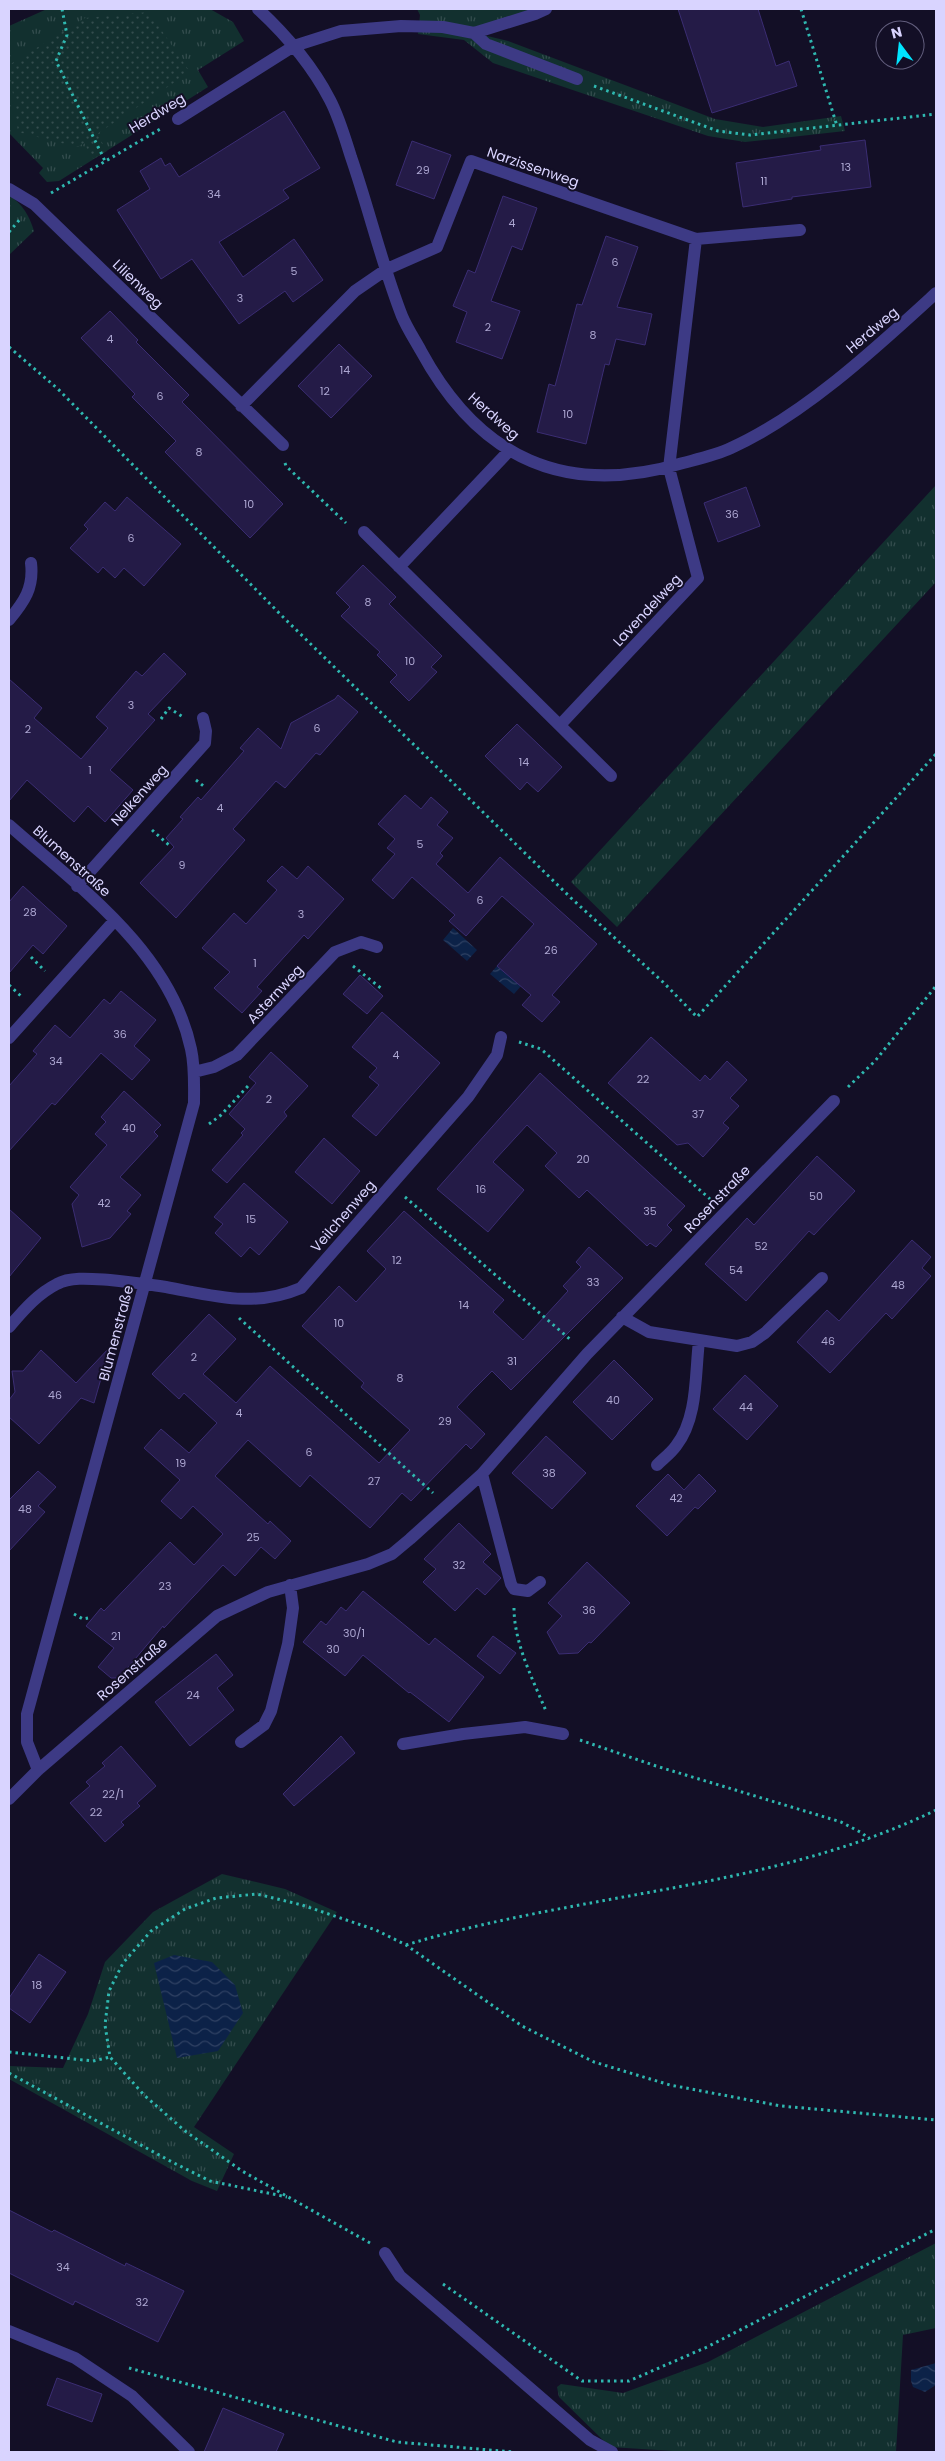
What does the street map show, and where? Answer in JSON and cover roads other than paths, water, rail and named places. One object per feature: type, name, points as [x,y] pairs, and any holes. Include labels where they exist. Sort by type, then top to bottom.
[{"type":"street","name":"Herdweg","points":[[258,9],[294,46],[331,100],[403,317],[433,373],[452,398],[481,429],[509,451],[537,464],[576,475],[641,474],[669,468],[730,448],[764,430],[826,388],[936,293]]},
{"type":"street","points":[[294,46],[341,31],[401,26],[442,27],[474,33],[546,9]]},
{"type":"street","points":[[474,33],[486,44],[577,79]]},
{"type":"street","name":"Herdweg","points":[[178,119],[294,46]]},
{"type":"street","name":"Narzissenweg","points":[[387,269],[437,247],[471,161],[696,239],[800,230]]},
{"type":"street","name":"Lilienweg","points":[[9,189],[34,204],[283,445]]},
{"type":"street","points":[[669,468],[696,239]]},
{"type":"street","points":[[242,406],[355,291],[387,269]]},
{"type":"street","points":[[399,567],[509,451]]},
{"type":"street","name":"Lavendelweg","points":[[560,725],[698,578],[669,468]]},
{"type":"street","points":[[364,532],[611,776]]},
{"type":"street","points":[[9,620],[29,592],[33,578],[31,564]]},
{"type":"street","name":"Nelkenweg","points":[[78,886],[205,744],[206,731],[202,718]]},
{"type":"street","name":"Blumenstraße","points":[[9,825],[115,920],[152,961],[178,1008],[191,1049],[194,1072],[194,1102],[27,1714],[27,1742],[38,1770]]},
{"type":"street","points":[[9,1038],[115,920]]},
{"type":"street","name":"Asternweg","points":[[194,1072],[214,1067],[237,1054],[335,952],[361,942],[377,947]]},
{"type":"street","name":"Veilchenweg","points":[[9,1327],[38,1296],[58,1283],[88,1278],[145,1284],[216,1298],[250,1300],[282,1296],[301,1288],[468,1097],[497,1055],[501,1037]]},
{"type":"street","name":"Rosenstraße","points":[[9,1799],[38,1770],[217,1616],[239,1604],[290,1585],[368,1564],[392,1554],[482,1474],[586,1354],[834,1102]]},
{"type":"street","points":[[622,1317],[649,1332],[737,1346],[752,1342],[765,1334],[822,1278]]},
{"type":"street","points":[[657,1466],[676,1446],[686,1429],[692,1409],[699,1341]]},
{"type":"street","points":[[482,1474],[514,1589],[528,1591],[540,1582]]},
{"type":"street","points":[[241,1742],[264,1725],[271,1711],[288,1644],[293,1608],[290,1585]]},
{"type":"street","points":[[403,1744],[463,1734],[524,1728],[563,1734]]},
{"type":"street","points":[[386,2253],[400,2276],[590,2440],[612,2452]]},
{"type":"street","points":[[9,2331],[75,2358],[132,2396],[189,2452]]},
{"type":"water","points":[[453,928],[477,950],[467,961],[443,940]]},
{"type":"water","points":[[497,966],[521,986],[514,994],[490,974]]},
{"type":"water","points":[[174,1955],[212,1962],[235,1985],[243,2013],[218,2051],[177,2058],[154,1963]]},
{"type":"water","points":[[936,2363],[936,2385],[925,2392],[913,2387],[911,2370]]}]
